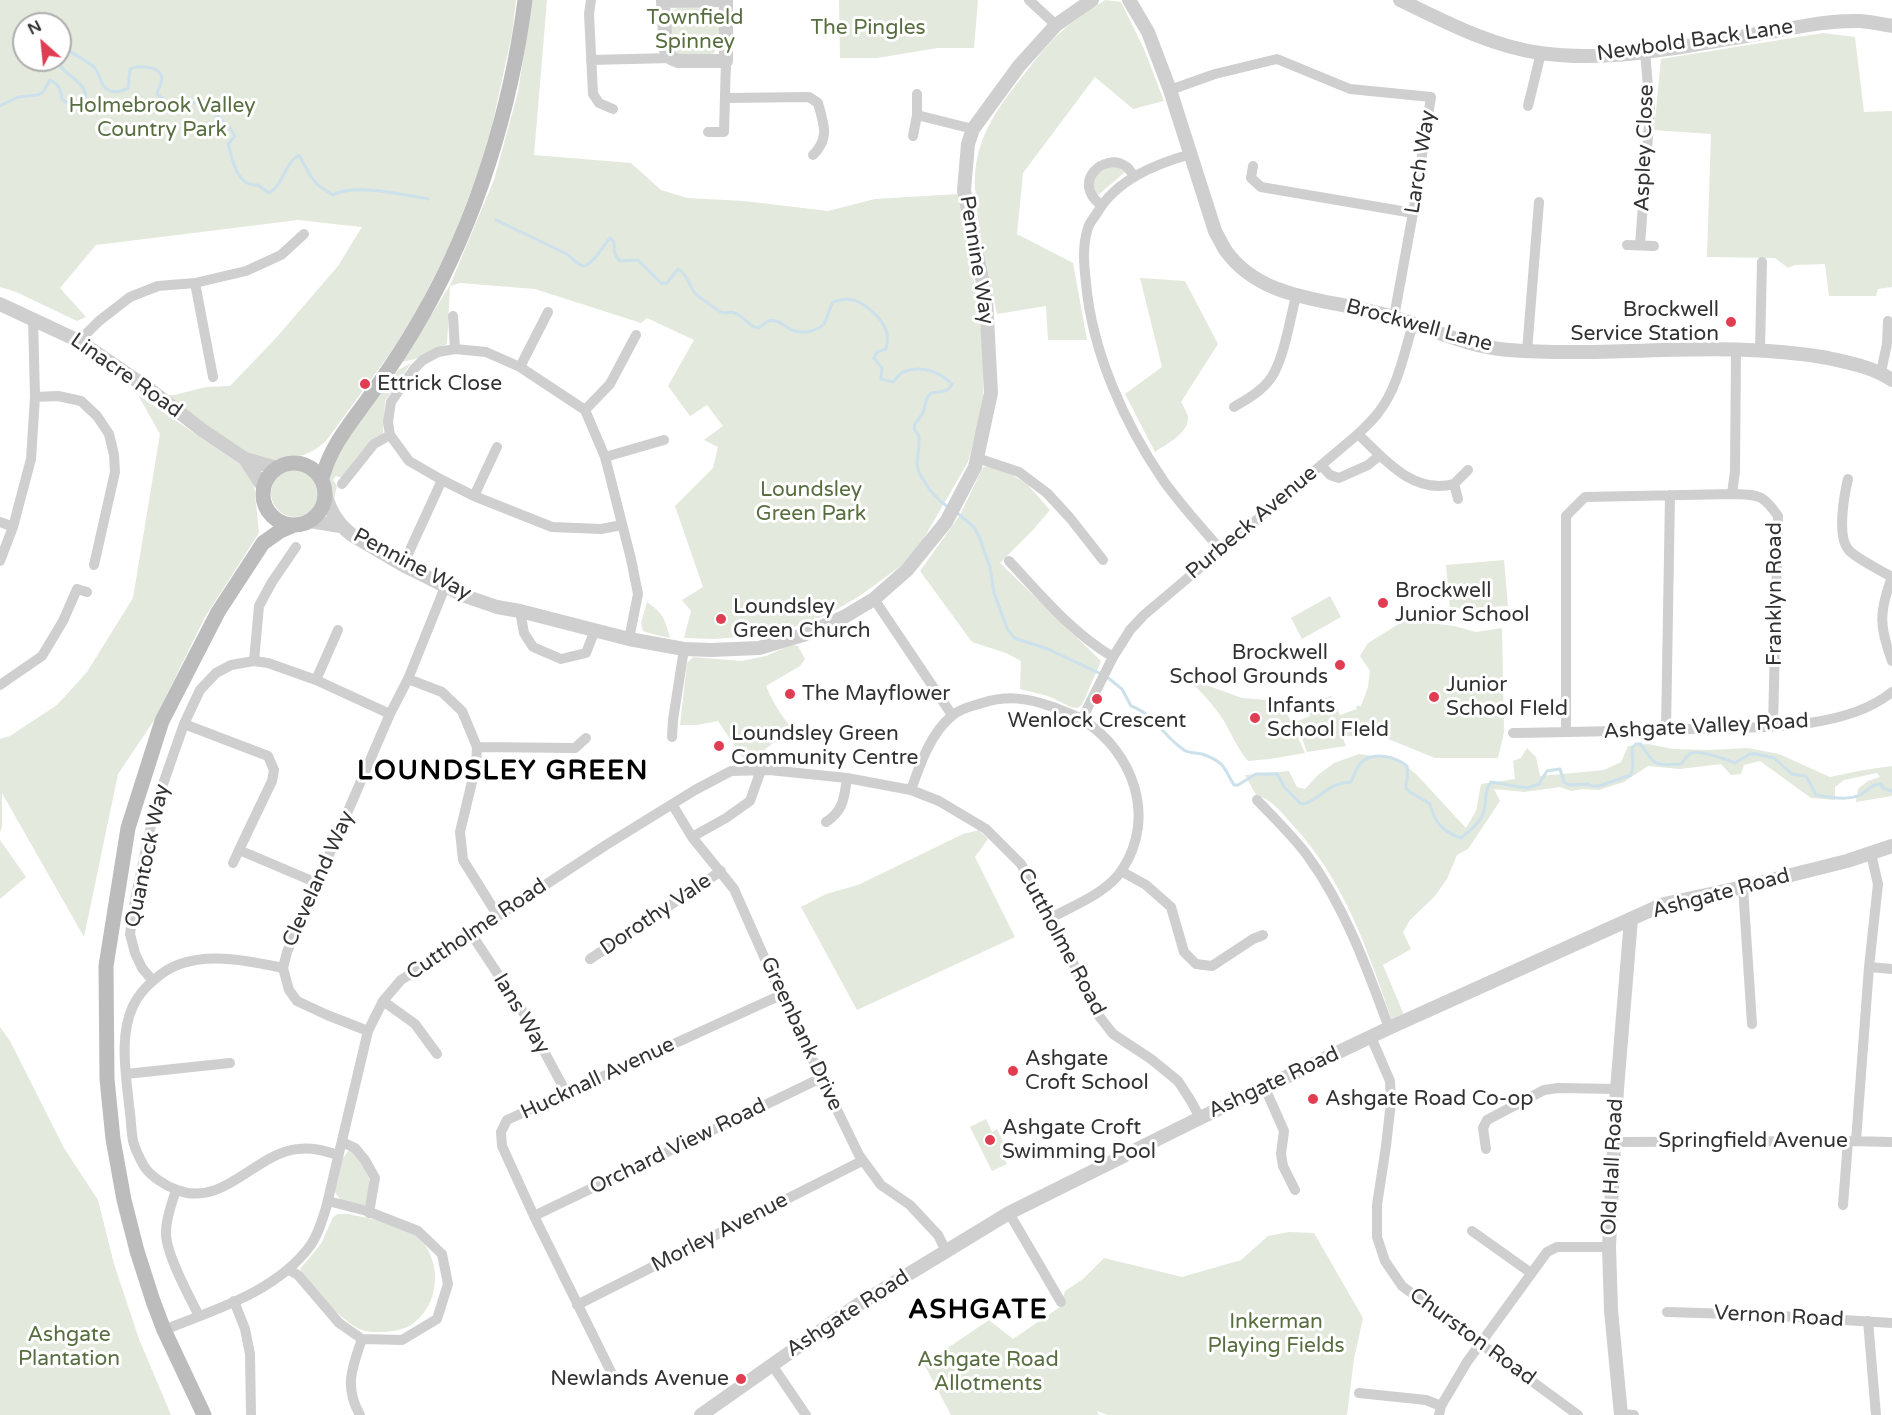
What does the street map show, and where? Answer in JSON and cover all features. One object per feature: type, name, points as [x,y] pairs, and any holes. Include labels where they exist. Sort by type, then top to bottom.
[{"type":"main road","points":[[322,478],[334,446],[394,362],[423,314],[462,233],[487,171],[509,94],[525,0]]},
{"type":"main road","points":[[301,463],[334,446]]},
{"type":"main road","points":[[204,1415],[164,1330],[137,1251],[124,1200],[113,1140],[107,1079],[106,966],[128,828],[162,722],[218,612],[262,543],[280,531],[310,521],[322,508],[326,497],[324,484],[322,478],[313,469],[301,463],[289,463],[270,474],[264,488],[267,509],[262,543]]},
{"type":"main road","points":[[267,509],[282,522],[294,525]]},
{"type":"street","points":[[591,0],[589,14],[594,94],[599,103],[613,109]]},
{"type":"street","points":[[708,132],[724,132],[726,0]]},
{"type":"street","points":[[671,58],[666,50],[664,1],[731,0]]},
{"type":"street","points":[[1029,0],[1056,25]]},
{"type":"street","name":"Pennine Way","points":[[326,497],[332,514],[340,526],[403,565],[445,587],[497,607],[629,639],[684,649],[759,648],[803,635],[844,617],[873,599],[907,570],[946,522],[977,458],[991,393],[986,298],[964,190],[968,144],[973,129],[1018,66],[1056,25],[1092,0]]},
{"type":"street","name":"Brockwell Lane","points":[[1129,0],[1148,32],[1170,90],[1215,231],[1226,251],[1248,273],[1271,287],[1296,296],[1394,317],[1469,344],[1527,351],[1760,350],[1841,361],[1887,376]]},
{"type":"street","name":"Newbold Back Lane","points":[[1400,0],[1467,32],[1519,49],[1598,57],[1644,52],[1826,22],[1861,21],[1892,26]]},
{"type":"street","name":"Aspley Close","points":[[1640,245],[1650,111],[1650,92],[1644,52]]},
{"type":"street","points":[[1528,106],[1541,53]]},
{"type":"street","points":[[591,60],[671,58],[678,61],[726,61]]},
{"type":"street","name":"Larch Way","points":[[1170,90],[1215,74],[1277,59],[1350,89],[1431,97],[1394,317]]},
{"type":"street","points":[[913,136],[917,115],[917,94]]},
{"type":"street","points":[[726,98],[809,97],[818,103],[824,127],[823,142],[813,155]]},
{"type":"street","points":[[917,115],[973,129]]},
{"type":"street","points":[[1191,154],[1153,168],[1120,185],[1101,205],[1088,227],[1083,258],[1087,302],[1098,350],[1116,393],[1145,451],[1164,481],[1221,550]]},
{"type":"street","points":[[1101,205],[1093,198],[1088,188],[1092,173],[1102,165],[1116,163],[1123,164],[1134,177]]},
{"type":"street","points":[[1253,166],[1251,178],[1261,187],[1413,213]]},
{"type":"street","points":[[1527,351],[1538,207],[1550,213]]},
{"type":"street","points":[[79,341],[99,321],[130,297],[158,286],[195,283],[246,271],[281,255],[304,234]]},
{"type":"street","points":[[1627,245],[1654,246]]},
{"type":"street","points":[[1760,350],[1762,262]]},
{"type":"street","points":[[195,283],[213,377]]},
{"type":"street","points":[[1237,401],[1260,391],[1278,365],[1296,296]]},
{"type":"street","name":"Linacre Road","points":[[0,304],[79,341],[149,389],[202,430],[245,459],[264,488]]},
{"type":"street","points":[[520,367],[548,312]]},
{"type":"street","points":[[453,316],[454,349]]},
{"type":"street","points":[[0,561],[13,527],[31,459],[35,397],[33,318]]},
{"type":"street","points":[[1887,376],[1887,345],[1883,335],[1888,321]]},
{"type":"street","name":"Purbeck Avenue","points":[[1082,719],[1113,657],[1130,630],[1144,615],[1358,434],[1378,413],[1390,394],[1413,324]]},
{"type":"street","points":[[585,410],[610,384],[636,335]]},
{"type":"street","points":[[622,525],[601,529],[552,527],[474,496],[442,480],[409,460],[390,435],[388,422],[391,402],[423,360],[438,352],[454,349],[486,352],[520,367],[585,410],[605,457],[632,559],[638,594],[629,639]]},
{"type":"street","points":[[1732,494],[1735,471],[1736,350]]},
{"type":"street","points":[[35,397],[58,396],[81,402],[97,416],[109,434],[115,472],[94,565]]},
{"type":"street","points":[[1358,434],[1395,470],[1414,480],[1436,486],[1454,484],[1468,470]]},
{"type":"street","points":[[342,484],[374,444],[390,435]]},
{"type":"street","points":[[605,457],[664,440]]},
{"type":"street","points":[[474,496],[497,447]]},
{"type":"street","points":[[1321,465],[1330,475],[1339,478],[1368,465],[1379,456]]},
{"type":"street","points":[[977,458],[1019,472],[1047,493],[1103,560]]},
{"type":"street","name":"Linacre Road","points":[[245,459],[278,468]]},
{"type":"street","points":[[1848,479],[1845,493],[1843,540],[1848,551],[1892,577],[1884,601],[1881,620],[1886,645],[1892,660]]},
{"type":"street","points":[[403,565],[442,480]]},
{"type":"street","points":[[1454,484],[1458,499]]},
{"type":"street","points":[[1666,730],[1670,495]]},
{"type":"street","name":"Franklyn Road","points":[[1566,732],[1566,516],[1585,497],[1757,495],[1772,507],[1778,516],[1773,726]]},
{"type":"street","name":"Pennine Way","points":[[310,521],[340,526]]},
{"type":"street","points":[[0,522],[13,527]]},
{"type":"street","points":[[254,661],[259,606],[296,547]]},
{"type":"street","points":[[1009,561],[1076,631],[1113,657]]},
{"type":"street","name":"Cleveland Way","points":[[368,1031],[297,1001],[289,990],[283,968],[287,952],[390,714],[408,679],[445,587]]},
{"type":"street","points":[[0,686],[42,656],[63,621],[77,589],[87,592]]},
{"type":"street","points":[[873,599],[952,715]]},
{"type":"street","points":[[520,611],[524,633],[533,647],[561,658],[586,653],[595,630]]},
{"type":"street","points":[[316,680],[339,630]]},
{"type":"street","points":[[672,737],[684,649]]},
{"type":"street","name":"Quantock Way","points":[[153,981],[142,968],[135,953],[130,932],[135,900],[155,807],[184,724],[200,690],[216,673],[231,665],[254,661],[268,663],[316,680],[390,714]]},
{"type":"street","points":[[408,679],[442,692],[462,711],[477,747],[476,765],[460,832],[463,860],[498,916]]},
{"type":"street","name":"Ashgate Valley Road","points":[[1513,733],[1666,730],[1818,722],[1877,703],[1892,692]]},
{"type":"street","points":[[911,790],[922,760],[939,730],[952,715],[994,699],[1025,698],[1082,719],[1109,741],[1132,777],[1138,801],[1138,823],[1134,846],[1122,871],[1104,888],[1051,918]]},
{"type":"street","points":[[184,724],[268,756],[274,770],[273,781],[233,863]]},
{"type":"street","points":[[477,747],[575,748],[586,738]]},
{"type":"street","points":[[692,837],[750,801],[761,770]]},
{"type":"street","name":"Cuttholme Road","points":[[164,1330],[268,1284],[289,1270],[312,1244],[328,1201],[368,1031],[383,1001],[401,980],[596,852],[695,790],[731,771],[761,770],[847,778],[911,790],[939,801],[986,829],[1021,864],[1051,918],[1098,1016],[1113,1034],[1151,1059],[1178,1082],[1200,1118]]},
{"type":"street","points":[[826,822],[837,815],[844,800],[847,778]]},
{"type":"street","points":[[1257,800],[1304,851],[1335,898],[1366,964],[1389,1028]]},
{"type":"street","name":"Greenbank Drive","points":[[672,804],[692,837],[734,889],[862,1161],[881,1185],[910,1205],[938,1235],[946,1251]]},
{"type":"street","name":"Ashgate Road","points":[[701,1415],[856,1306],[1009,1213],[1200,1118],[1389,1028],[1664,904],[1743,887],[1872,854],[1892,846]]},
{"type":"street","points":[[239,850],[317,883]]},
{"type":"street","points":[[1843,1205],[1852,1141],[1878,884],[1872,854]]},
{"type":"street","name":"Dorothy Vale","points":[[590,959],[721,871]]},
{"type":"street","points":[[1122,871],[1146,885],[1171,907],[1184,952],[1196,964],[1212,966],[1219,963],[1253,939],[1263,935]]},
{"type":"street","points":[[1743,887],[1752,1024]]},
{"type":"street","name":"Old Hall Road","points":[[1626,1415],[1611,1310],[1609,1247],[1617,1089],[1631,919]]},
{"type":"street","name":"Ians Way","points":[[472,935],[523,1012],[567,1094]]},
{"type":"street","points":[[283,968],[254,962],[207,958],[178,964],[153,981],[139,996],[128,1021],[124,1051],[134,1143],[145,1168],[176,1190],[190,1193],[214,1191],[275,1156],[297,1149],[320,1149],[338,1155]]},
{"type":"street","points":[[1869,967],[1892,969]]},
{"type":"street","name":"Hucknall Avenue","points":[[613,1376],[534,1216],[502,1146],[501,1132],[507,1120],[782,995]]},
{"type":"street","points":[[383,1001],[414,1024],[437,1054]]},
{"type":"street","name":"Churston Road","points":[[1371,1037],[1390,1081],[1391,1102],[1377,1205],[1377,1237],[1385,1261],[1401,1286],[1570,1413]]},
{"type":"street","points":[[126,1074],[230,1064]]},
{"type":"street","name":"Orchard View Road","points":[[534,1216],[821,1078]]},
{"type":"street","points":[[1265,1088],[1284,1131],[1281,1154],[1283,1166],[1295,1190]]},
{"type":"street","points":[[1486,1149],[1483,1128],[1488,1120],[1544,1090],[1558,1088],[1617,1089]]},
{"type":"street","points":[[342,1142],[355,1148],[375,1178],[369,1213]]},
{"type":"street","name":"Springfield Avenue","points":[[1614,1142],[1892,1142]]},
{"type":"street","name":"Morley Avenue","points":[[577,1305],[862,1161]]},
{"type":"street","points":[[176,1190],[165,1234],[176,1269],[199,1316]]},
{"type":"street","points":[[289,1270],[298,1275],[339,1323],[362,1339],[402,1340],[437,1319],[448,1284],[442,1254],[418,1231],[328,1201]]},
{"type":"street","points":[[1009,1213],[1061,1302]]},
{"type":"street","points":[[1472,1231],[1531,1273]]},
{"type":"street","points":[[1359,1393],[1426,1400],[1440,1410],[1467,1362],[1547,1252],[1557,1247],[1609,1247]]},
{"type":"street","points":[[234,1301],[245,1329],[250,1354],[251,1415]]},
{"type":"street","name":"Vernon Road","points":[[1667,1312],[1892,1323]]},
{"type":"street","points":[[1868,1322],[1876,1415]]},
{"type":"street","points":[[360,1415],[352,1401],[351,1370],[362,1339]]},
{"type":"street","points":[[771,1365],[806,1415]]},
{"type":"green space","name":"Holmebrook Valley Country Park","points":[[0,0],[516,0],[512,34],[492,126],[478,173],[452,241],[418,309],[391,352],[326,441],[316,449],[304,455],[269,461],[258,460],[162,395],[174,395],[206,387],[230,386],[276,338],[338,266],[362,227],[298,220],[96,245],[60,288],[86,317],[77,321],[16,292],[0,287]]},
{"type":"green space","name":"Loundsley Green Park","points":[[532,0],[547,0],[534,155],[631,163],[661,190],[687,198],[744,201],[828,211],[875,199],[959,194],[984,353],[983,406],[968,462],[920,545],[902,565],[861,595],[829,614],[794,627],[751,636],[714,639],[684,638],[691,611],[682,600],[703,587],[675,506],[713,468],[718,447],[704,440],[723,426],[707,405],[690,416],[668,386],[694,340],[647,318],[641,323],[535,289],[460,283],[450,286],[447,344],[419,358],[402,362],[450,285],[494,180],[518,92]]},
{"type":"green space","name":"The Pingles","points":[[839,0],[978,0],[974,48],[938,48],[877,58],[840,58]]},
{"type":"green space","points":[[1105,0],[1121,2],[1144,49],[1164,101],[1133,109],[1095,77],[1023,173],[1017,234],[1073,263],[1087,340],[1048,340],[1046,306],[997,314],[976,204],[975,171],[988,128],[1012,90],[1056,37],[1082,15]]},
{"type":"green space","name":"Townfield Spinney","points":[[686,4],[709,6],[718,17],[720,31],[714,53],[690,57],[680,55],[674,50],[670,33],[671,15],[676,9]]},
{"type":"green space","points":[[1823,33],[1855,37],[1864,112],[1892,111],[1892,287],[1878,289],[1876,296],[1829,296],[1825,264],[1795,265],[1788,268],[1775,258],[1707,257],[1711,134],[1654,130],[1661,59]]},
{"type":"green space","points":[[1113,165],[1125,172],[1097,196],[1092,181],[1096,175]]},
{"type":"green space","points":[[1140,278],[1185,281],[1218,344],[1181,402],[1188,416],[1185,428],[1155,452],[1125,394],[1162,367]]},
{"type":"green space","points":[[411,363],[385,401],[383,433],[343,478],[336,476],[333,480],[337,486],[333,503],[329,474],[335,457],[398,370]]},
{"type":"green space","points":[[138,395],[250,471],[254,484],[259,533],[205,617],[155,719],[118,774],[84,937],[2,793],[0,832],[0,739],[10,736],[57,705],[87,672],[133,598],[160,434]]},
{"type":"green space","points":[[991,466],[1027,484],[1050,510],[1000,563],[1101,661],[1082,705],[1077,708],[1048,696],[1020,689],[1021,661],[1006,653],[972,642],[920,571],[960,515],[983,467]]},
{"type":"green space","points":[[290,469],[300,469],[312,476],[319,488],[319,498],[312,510],[300,517],[290,517],[275,506],[271,498],[271,488],[282,473]]},
{"type":"green space","points":[[1504,560],[1508,606],[1450,609],[1446,565]]},
{"type":"green space","points":[[1330,596],[1341,617],[1302,639],[1291,618]]},
{"type":"green space","points":[[647,602],[663,617],[670,638],[643,631],[641,623]]},
{"type":"green space","name":"Junior School FIeld","points":[[1405,620],[1454,626],[1476,632],[1502,628],[1504,732],[1498,758],[1435,758],[1381,736],[1342,736],[1346,746],[1307,752],[1296,722],[1310,716],[1305,706],[1331,696],[1340,715],[1357,709],[1356,706],[1361,706],[1368,687],[1370,671],[1360,656],[1368,643]]},
{"type":"green space","points":[[791,645],[798,646],[805,659],[800,666],[766,686],[784,718],[799,733],[791,738],[788,733],[765,749],[772,764],[743,758],[718,721],[680,725],[687,663],[693,657],[741,661],[766,656]]},
{"type":"green space","name":"Infants School FIeld","points":[[1187,678],[1242,698],[1267,700],[1287,713],[1305,753],[1248,761],[1220,715]]},
{"type":"green space","points":[[1648,744],[1673,749],[1748,748],[1779,754],[1830,777],[1892,766],[1892,796],[1856,802],[1858,789],[1868,781],[1880,777],[1877,773],[1844,780],[1835,787],[1835,800],[1811,798],[1760,761],[1744,765],[1741,774],[1731,775],[1721,764],[1680,769],[1648,766],[1624,782],[1599,790],[1571,791],[1560,787],[1524,792],[1494,789],[1500,801],[1468,849],[1457,855],[1447,879],[1435,896],[1410,920],[1403,932],[1411,949],[1383,965],[1404,1015],[1392,1021],[1352,916],[1326,868],[1280,810],[1256,795],[1245,775],[1289,771],[1297,787],[1305,789],[1334,763],[1359,754],[1399,760],[1417,775],[1466,828],[1476,811],[1481,784],[1515,779],[1513,761],[1521,758],[1527,748],[1536,757],[1540,776],[1604,770],[1621,762],[1628,746]]},
{"type":"green space","points":[[979,830],[988,839],[975,857],[1015,937],[857,1010],[801,907],[826,894],[858,885],[963,834]]},
{"type":"green space","points":[[0,840],[26,877],[0,899]]},
{"type":"green space","name":"Ashgate Plantation","points":[[0,1027],[10,1041],[64,1148],[98,1200],[114,1264],[139,1339],[171,1415],[0,1415]]},
{"type":"green space","name":"Ashgate Croft Swimming Pool","points":[[986,1119],[992,1132],[997,1129],[1006,1147],[1000,1150],[1007,1164],[992,1171],[970,1127]]},
{"type":"green space","points":[[351,1150],[361,1161],[369,1177],[370,1188],[365,1205],[342,1202],[334,1191],[341,1161]]},
{"type":"green space","points":[[338,1214],[380,1221],[410,1230],[428,1250],[433,1262],[434,1288],[431,1300],[424,1312],[411,1325],[384,1332],[364,1331],[346,1320],[328,1304],[303,1274],[300,1269],[321,1244],[333,1217]]},
{"type":"green space","name":"Inkerman Playing Fields","points":[[1289,1232],[1314,1233],[1363,1318],[1354,1359],[1347,1415],[1108,1415],[1097,1411],[1099,1415],[951,1415],[924,1364],[989,1320],[1013,1339],[1060,1307],[1065,1291],[1083,1279],[1104,1258],[1182,1277],[1241,1260],[1268,1236]]},
{"type":"waterway","points":[[72,53],[91,64],[105,88],[111,91],[118,92],[128,88],[130,69],[152,68],[159,72],[162,77],[157,94],[172,106],[189,102],[197,103],[222,120],[235,136],[228,144],[240,177],[245,182],[258,185],[269,193],[278,185],[290,163],[299,155],[311,177],[333,195],[353,190],[366,190],[428,199]]},
{"type":"waterway","points":[[0,106],[18,97],[38,95],[43,92],[50,80],[57,85],[62,99],[66,102],[85,102],[85,95],[80,84],[66,72]]},
{"type":"waterway","points":[[496,220],[565,253],[584,266],[594,258],[610,238],[614,242],[615,255],[620,261],[638,260],[661,283],[667,283],[678,269],[701,298],[721,312],[733,312],[759,328],[766,322],[773,321],[796,331],[809,332],[824,324],[833,302],[847,299],[865,305],[884,325],[887,333],[886,349],[877,352],[874,358],[882,368],[881,379],[893,382],[903,372],[923,369],[936,373],[952,384],[946,391],[931,393],[914,429],[919,436],[917,464],[919,473],[930,490],[948,507]]},
{"type":"waterway","points":[[956,512],[974,527],[980,539],[990,567],[994,593],[1007,628],[1014,638],[1048,649],[1101,674]]},
{"type":"waterway","points":[[1107,677],[1122,689],[1131,706],[1146,714],[1177,745],[1186,751],[1200,753],[1220,763],[1234,785],[1256,774],[1277,774],[1285,788],[1301,804],[1307,803],[1328,789],[1351,782],[1362,762],[1373,757],[1385,756],[1407,766],[1406,788],[1430,804],[1434,816],[1444,829],[1461,838],[1482,816],[1491,782],[1527,788],[1539,784],[1547,771],[1560,769],[1564,782],[1569,785],[1599,786],[1631,775],[1632,748],[1636,744],[1641,744],[1653,761],[1661,764],[1681,764],[1691,753],[1695,752],[1713,755],[1735,763],[1750,754],[1774,758],[1792,774],[1806,776],[1816,795],[1850,798],[1878,784],[1892,791]]},
{"type":"place","name":"Brockwell Service Station","points":[[1731,322]]},
{"type":"place","name":"Ettrick Close","points":[[365,384]]},
{"type":"place","name":"Brockwell Junior School","points":[[1383,603]]},
{"type":"place","name":"Loundsley Green Church","points":[[721,619]]},
{"type":"place","name":"Brockwell School Grounds","points":[[1340,665]]},
{"type":"place","name":"The Mayflower","points":[[790,694]]},
{"type":"place","name":"Junior School FIeld","points":[[1434,697]]},
{"type":"place","name":"Wenlock Crescent","points":[[1097,699]]},
{"type":"place","name":"Infants School FIeld","points":[[1255,718]]},
{"type":"place","name":"Loundsley Green Community Centre","points":[[719,746]]},
{"type":"place","name":"Ashgate Croft School","points":[[1013,1071]]},
{"type":"place","name":"Ashgate Road Co-op","points":[[1313,1099]]},
{"type":"place","name":"Ashgate Croft Swimming Pool","points":[[990,1140]]},
{"type":"place","name":"Newlands Avenue","points":[[741,1379]]},
{"type":"district","name":"LOUNDSLEY GREEN","points":[[503,772]]},
{"type":"district","name":"ASHGATE","points":[[978,1311]]},
{"type":"park label","name":"Ashgate Road Allotments","points":[[988,1372]]}]
